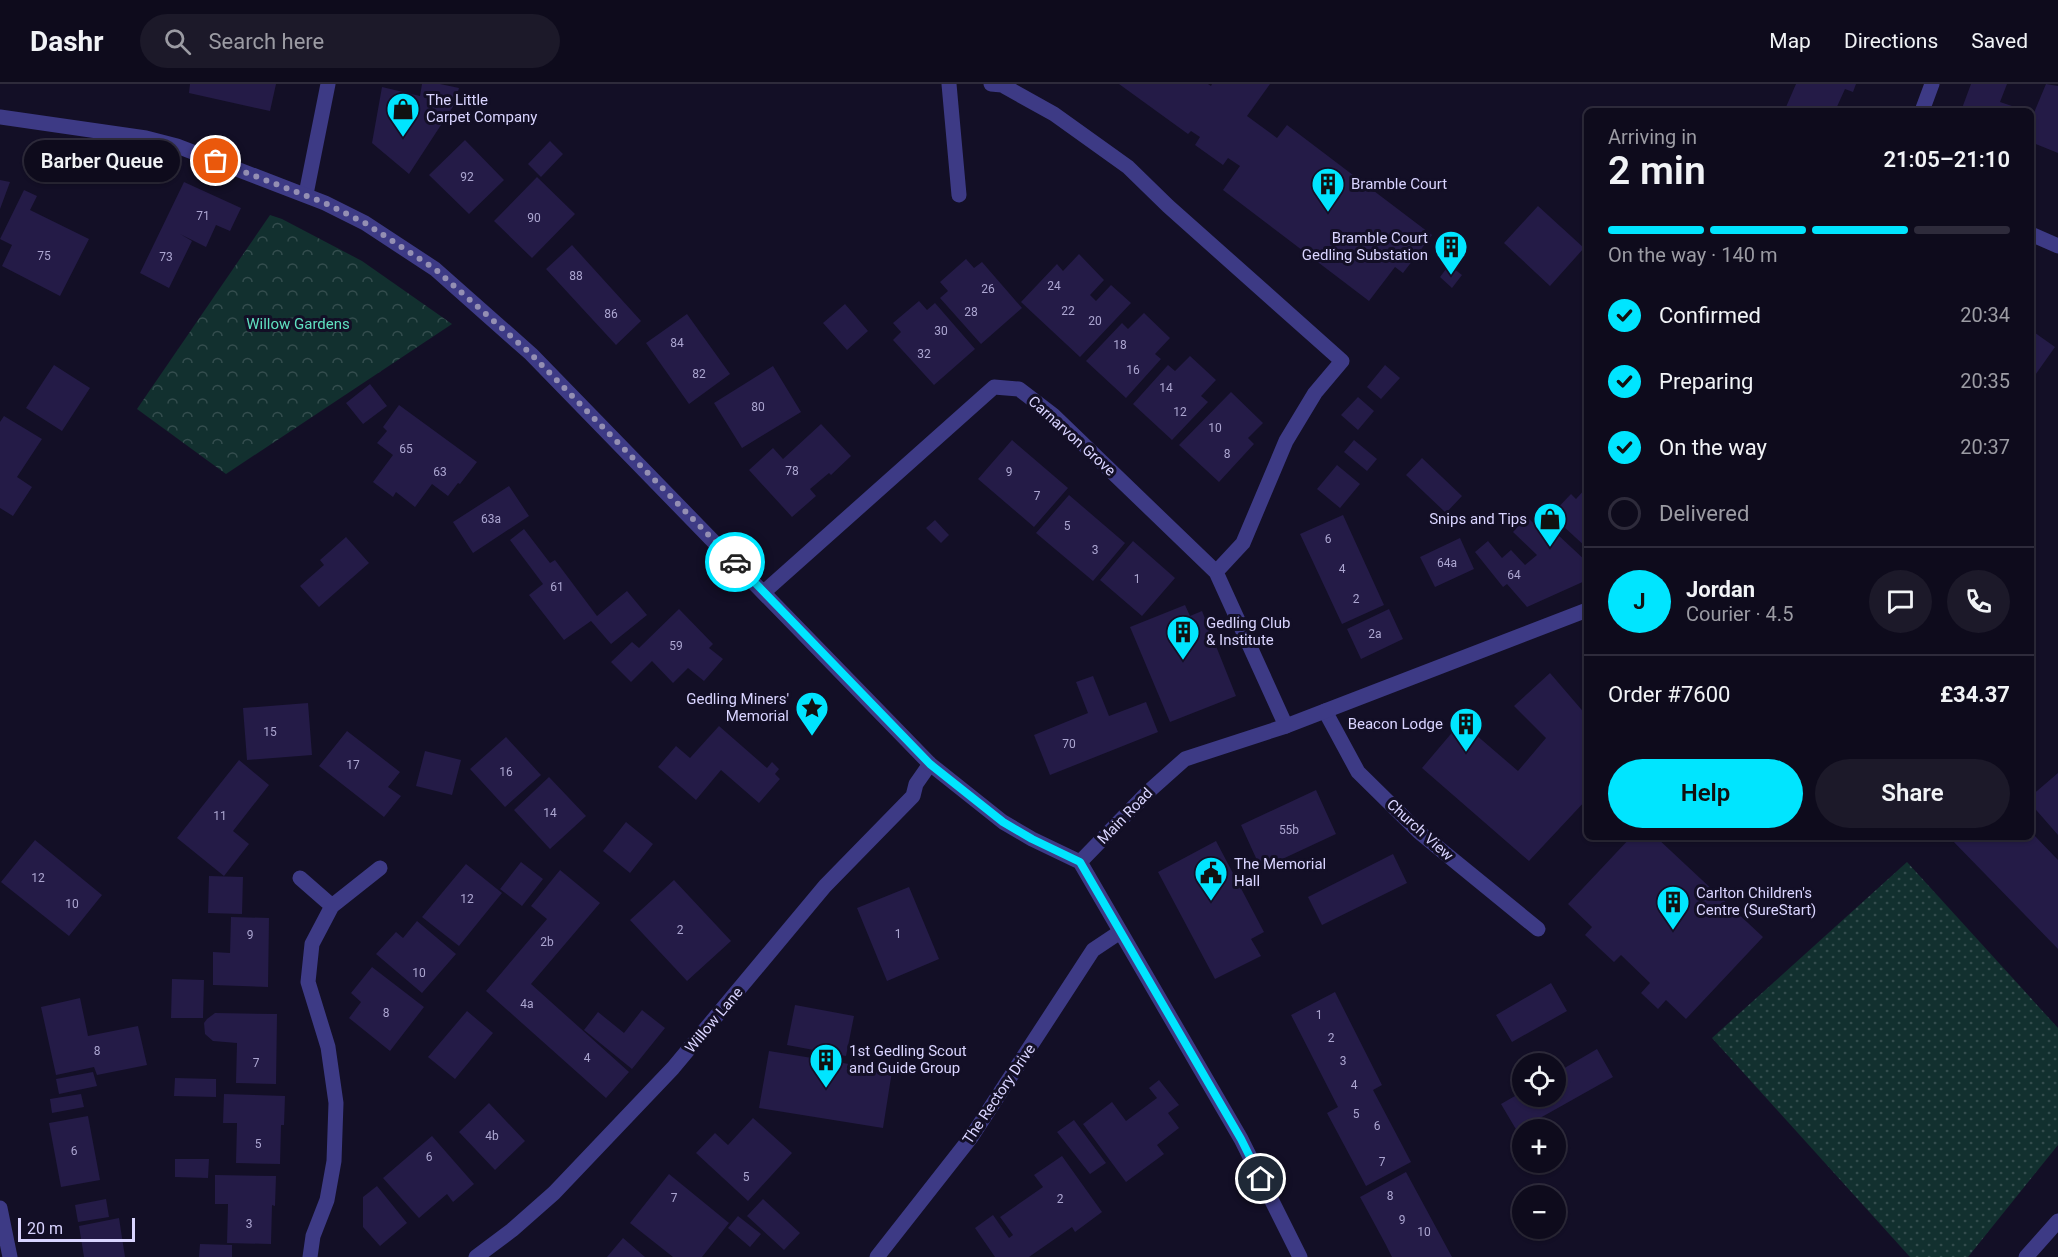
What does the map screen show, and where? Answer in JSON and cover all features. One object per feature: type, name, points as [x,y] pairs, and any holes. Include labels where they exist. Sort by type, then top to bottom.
[{"type":"street","points":[[306,194],[328,84]]},
{"type":"street","points":[[950,84],[959,195]]},
{"type":"street","points":[[991,84],[1002,85],[1054,114],[1128,167],[1168,206],[1342,362],[1315,393],[1286,441],[1243,543],[1216,572]]},
{"type":"street","points":[[1923,108],[1932,84]]},
{"type":"street","points":[[0,117],[146,138],[177,146],[306,194],[365,223],[435,269],[531,354],[930,764],[1003,822],[1080,862],[1241,1139],[1300,1257]]},
{"type":"street","points":[[2034,235],[2058,246]]},
{"type":"street","name":"Carnarvon Grove","points":[[764,592],[994,387],[1019,389],[1053,415],[1216,572],[1286,726]]},
{"type":"street","name":"Main Road","points":[[1080,862],[1148,792],[1185,759],[1286,726],[1584,611]]},
{"type":"street","name":"Church View","points":[[1325,711],[1358,772],[1419,832],[1538,929]]},
{"type":"street","name":"Willow Lane","points":[[476,1257],[512,1230],[554,1193],[673,1068],[825,886],[913,796],[916,784],[930,764]]},
{"type":"street","points":[[310,1257],[313,1236],[327,1200],[334,1161],[336,1103],[328,1047],[308,982],[312,944],[332,906],[380,868]]},
{"type":"street","points":[[300,878],[332,906]]},
{"type":"street","name":"The Rectory Drive","points":[[877,1257],[972,1136],[1093,950],[1119,932]]},
{"type":"street","points":[[0,1208],[10,1257]]},
{"type":"street","points":[[2026,1257],[2058,1221]]},
{"type":"green space","name":"Willow Gardens","points":[[270,215],[362,261],[452,324],[226,474],[137,409]]},
{"type":"green space","points":[[1907,862],[2058,1028],[2058,1145],[1968,1257],[1910,1257],[1712,1038]]},
{"type":"building","points":[[190,84],[276,84],[270,111],[189,93]]},
{"type":"building","points":[[422,84],[440,84],[459,88],[454,105],[409,174],[372,143],[382,87],[420,96]]},
{"type":"building","name":"Bramble Court","points":[[1119,84],[1208,84],[1211,86],[1212,84],[1270,84],[1247,116],[1277,138],[1287,125],[1432,235],[1403,273],[1395,267],[1369,301],[1223,190],[1240,166],[1228,158],[1223,165],[1195,145],[1200,137],[1191,131],[1188,134]]},
{"type":"building","points":[[1796,84],[1856,84],[1853,92],[1845,89],[1836,108],[1786,107]]},
{"type":"building","points":[[1971,84],[2007,84],[2000,102],[2018,108],[1962,108]]},
{"type":"building","points":[[2046,84],[2058,86],[2058,153],[2034,143],[2034,113]]},
{"type":"building","points":[[465,140],[504,180],[469,214],[429,175]]},
{"type":"building","points":[[550,141],[563,154],[541,177],[528,164]]},
{"type":"building","points":[[537,177],[575,214],[532,258],[494,221]]},
{"type":"building","points":[[0,180],[10,182],[0,209]]},
{"type":"building","points":[[184,182],[241,208],[230,231],[216,225],[206,247],[180,234],[192,241],[169,288],[140,273]]},
{"type":"building","points":[[24,190],[37,196],[30,210],[89,239],[60,296],[2,266],[12,245],[0,239]]},
{"type":"building","points":[[1538,206],[1584,248],[1550,286],[1504,243]]},
{"type":"building","points":[[572,245],[641,321],[616,345],[546,269]]},
{"type":"building","points":[[1079,254],[1104,280],[1090,295],[1096,301],[1111,285],[1131,303],[1080,357],[1021,302],[1057,264],[1063,271]]},
{"type":"building","points":[[966,259],[974,268],[982,262],[1022,308],[981,344],[940,298],[948,291],[940,282]]},
{"type":"building","name":"Bramble Court Gedling Substation","points":[[1449,265],[1462,275],[1452,288],[1440,277]]},
{"type":"building","points":[[919,301],[927,310],[935,303],[975,349],[934,385],[893,340],[901,332],[893,323]]},
{"type":"building","points":[[845,304],[868,331],[847,350],[823,323]]},
{"type":"building","points":[[1144,313],[1170,338],[1155,354],[1161,359],[1126,398],[1086,361],[1122,323],[1128,329]]},
{"type":"building","points":[[687,314],[730,374],[689,404],[646,343]]},
{"type":"building","points":[[2034,332],[2055,347],[2034,377]]},
{"type":"building","points":[[1190,356],[1216,380],[1201,396],[1208,402],[1172,440],[1133,404],[1168,365],[1175,371]]},
{"type":"building","points":[[54,365],[90,388],[62,431],[26,408]]},
{"type":"building","points":[[1385,365],[1400,378],[1381,399],[1367,387]]},
{"type":"building","points":[[773,366],[801,412],[742,448],[714,403]]},
{"type":"building","points":[[370,384],[387,406],[363,424],[346,403]]},
{"type":"building","points":[[1231,392],[1263,423],[1248,438],[1254,444],[1219,482],[1179,445]]},
{"type":"building","points":[[1358,397],[1374,411],[1358,430],[1341,415]]},
{"type":"building","points":[[399,405],[477,462],[448,496],[432,484],[415,507],[396,492],[393,497],[373,482],[393,455],[377,443],[387,431],[383,427]]},
{"type":"building","points":[[4,416],[42,439],[17,477],[32,487],[13,516],[0,508],[0,422]]},
{"type":"building","points":[[821,424],[851,456],[831,475],[829,473],[810,489],[816,496],[792,517],[749,470],[773,448],[783,459]]},
{"type":"building","points":[[1012,440],[1068,488],[1034,527],[978,479]]},
{"type":"building","points":[[1354,440],[1377,459],[1367,471],[1344,452]]},
{"type":"building","points":[[1422,458],[1462,496],[1446,513],[1406,475]]},
{"type":"building","points":[[1337,465],[1360,484],[1340,508],[1317,489]]},
{"type":"building","points":[[509,486],[529,516],[473,553],[453,522]]},
{"type":"building","points":[[1584,490],[1584,545],[1551,515],[1571,494],[1576,499]]},
{"type":"building","points":[[1069,495],[1125,543],[1093,581],[1036,533]]},
{"type":"building","points":[[1343,515],[1384,605],[1342,624],[1300,534]]},
{"type":"building","points":[[1527,517],[1551,540],[1557,534],[1584,559],[1584,581],[1527,607],[1507,584],[1503,587],[1475,552],[1488,541],[1502,558],[1511,550],[1525,565],[1537,555],[1513,532]]},
{"type":"building","points":[[935,520],[949,535],[941,543],[926,528]]},
{"type":"building","points":[[524,529],[550,563],[555,560],[597,616],[627,591],[647,615],[611,644],[591,621],[564,640],[529,595],[543,584],[510,540]]},
{"type":"building","points":[[346,537],[369,563],[319,607],[300,586],[324,565],[320,560]]},
{"type":"building","points":[[1460,538],[1474,569],[1435,587],[1420,557]]},
{"type":"building","points":[[1133,541],[1175,578],[1142,616],[1100,580]]},
{"type":"building","name":"Gedling Club & Institute","points":[[1185,605],[1190,616],[1202,611],[1236,696],[1170,722],[1130,627]]},
{"type":"building","points":[[679,609],[713,644],[709,648],[723,659],[704,681],[688,668],[673,683],[652,661],[631,682],[611,662],[632,642],[639,648]]},
{"type":"building","points":[[1389,609],[1403,639],[1361,659],[1347,629]]},
{"type":"building","name":"Beacon Lodge","points":[[1550,673],[1584,713],[1584,802],[1529,861],[1422,768],[1461,722],[1518,771],[1546,738],[1514,706]]},
{"type":"building","points":[[1093,676],[1109,716],[1146,702],[1158,732],[1050,775],[1034,735],[1088,713],[1076,682]]},
{"type":"building","points":[[308,703],[312,755],[247,760],[243,708]]},
{"type":"building","points":[[719,726],[767,768],[772,762],[779,769],[775,774],[780,779],[759,803],[721,770],[696,800],[658,767],[676,746],[690,758]]},
{"type":"building","points":[[347,731],[400,772],[388,787],[401,796],[384,817],[319,766]]},
{"type":"building","points":[[506,737],[541,775],[505,807],[470,769]]},
{"type":"building","points":[[425,751],[461,760],[452,795],[416,786]]},
{"type":"building","points":[[239,760],[269,785],[233,831],[249,844],[224,876],[177,838]]},
{"type":"building","points":[[2058,773],[2058,835],[2034,807],[2034,793]]},
{"type":"building","points":[[549,777],[586,816],[550,849],[514,810]]},
{"type":"building","points":[[1316,790],[1336,834],[1261,869],[1241,825]]},
{"type":"building","points":[[626,822],[653,844],[630,873],[603,851]]},
{"type":"building","points":[[2034,835],[2058,860],[2058,949],[1952,840],[2034,840]]},
{"type":"building","points":[[35,840],[102,895],[69,936],[1,882]]},
{"type":"building","name":"Carlton Children's Centre (SureStart)","points":[[1628,840],[1659,840],[1763,937],[1686,1019],[1666,1000],[1658,1009],[1641,993],[1650,983],[1621,955],[1614,962],[1585,935],[1592,927],[1568,904]]},
{"type":"building","name":"The Memorial Hall","points":[[1216,841],[1264,932],[1251,939],[1261,956],[1215,979],[1158,872]]},
{"type":"building","points":[[1393,854],[1407,883],[1322,925],[1308,897]]},
{"type":"building","points":[[521,862],[543,879],[522,906],[500,889]]},
{"type":"building","points":[[466,864],[502,893],[459,946],[422,917]]},
{"type":"building","points":[[560,870],[600,903],[531,984],[629,1072],[606,1098],[486,991],[547,919],[531,906]]},
{"type":"building","points":[[209,876],[243,877],[242,914],[208,913]]},
{"type":"building","points":[[674,880],[731,941],[687,981],[630,920]]},
{"type":"building","points":[[909,887],[939,959],[887,981],[857,908]]},
{"type":"building","points":[[231,917],[269,918],[268,987],[213,985],[213,952],[230,953]]},
{"type":"building","points":[[417,921],[456,954],[422,993],[376,954],[396,932],[403,938]]},
{"type":"building","points":[[372,967],[424,1007],[390,1051],[349,1018],[361,1002],[351,993]]},
{"type":"building","points":[[172,979],[204,980],[203,1018],[171,1018]]},
{"type":"building","points":[[1551,983],[1567,1011],[1512,1042],[1496,1015]]},
{"type":"building","points":[[1335,992],[1382,1085],[1373,1090],[1411,1162],[1366,1186],[1327,1113],[1338,1107],[1291,1015]]},
{"type":"building","points":[[80,998],[88,1036],[138,1026],[147,1065],[97,1075],[94,1067],[56,1075],[41,1007]]},
{"type":"building","points":[[795,1005],[854,1016],[846,1056],[787,1045]]},
{"type":"building","points":[[642,1010],[665,1028],[632,1069],[584,1030],[598,1012],[624,1033]]},
{"type":"building","points":[[467,1011],[493,1033],[455,1079],[428,1057]]},
{"type":"building","points":[[215,1013],[277,1014],[276,1084],[236,1083],[237,1043],[213,1041],[205,1034],[204,1023]]},
{"type":"building","points":[[1597,1049],[1613,1077],[1566,1103],[1566,1067]]},
{"type":"building","name":"1st Gedling Scout and Guide Group","points":[[769,1051],[892,1071],[883,1128],[759,1108]]},
{"type":"building","points":[[93,1072],[97,1086],[59,1094],[56,1079]]},
{"type":"building","points":[[175,1078],[216,1079],[216,1097],[174,1096]]},
{"type":"building","points":[[1159,1080],[1179,1105],[1168,1113],[1179,1128],[1157,1145],[1164,1154],[1126,1182],[1083,1124],[1112,1102],[1126,1121],[1157,1098],[1149,1088]]},
{"type":"building","points":[[81,1094],[84,1107],[52,1113],[50,1099]]},
{"type":"building","points":[[224,1094],[285,1096],[284,1125],[281,1125],[280,1164],[236,1163],[237,1123],[223,1123]]},
{"type":"building","points":[[1512,1098],[1512,1107],[1560,1107],[1538,1119],[1512,1119],[1512,1123],[1501,1104]]},
{"type":"building","points":[[489,1103],[525,1141],[495,1170],[459,1132]]},
{"type":"building","points":[[88,1116],[100,1180],[61,1187],[49,1123]]},
{"type":"building","points":[[753,1118],[792,1153],[748,1201],[696,1153],[715,1133],[728,1145]]},
{"type":"building","points":[[1074,1120],[1106,1163],[1090,1174],[1057,1132]]},
{"type":"building","points":[[432,1136],[474,1184],[453,1202],[447,1194],[419,1218],[383,1178]]},
{"type":"building","points":[[1062,1156],[1102,1212],[1075,1232],[1072,1227],[1029,1257],[995,1257],[975,1228],[993,1215],[1009,1238],[1013,1235],[1000,1217],[1043,1187],[1034,1175]]},
{"type":"building","points":[[175,1159],[209,1159],[208,1178],[175,1177]]},
{"type":"building","points":[[1406,1172],[1452,1257],[1392,1257],[1360,1197]]},
{"type":"building","points":[[669,1174],[729,1223],[702,1257],[673,1257],[630,1223]]},
{"type":"building","points":[[215,1175],[276,1176],[275,1206],[272,1205],[271,1244],[227,1243],[228,1204],[215,1204]]},
{"type":"building","points":[[377,1186],[407,1223],[380,1246],[363,1227],[363,1197]]},
{"type":"building","points":[[106,1199],[109,1217],[78,1222],[75,1205]]},
{"type":"building","points":[[763,1199],[800,1233],[784,1250],[747,1216]]},
{"type":"building","points":[[738,1216],[761,1234],[750,1247],[728,1228]]},
{"type":"building","points":[[119,1218],[125,1257],[84,1257],[79,1226]]},
{"type":"building","points":[[623,1238],[645,1257],[607,1257]]},
{"type":"building","points":[[200,1244],[232,1245],[232,1257],[199,1257]]},
{"type":"way so far","points":[[216,161],[325,203],[365,223],[435,269],[531,354],[735,562]]},
{"type":"place","name":"The Little Carpet Company","points":[[403,138]]},
{"type":"place","name":"Barber Queue","points":[[216,161]]},
{"type":"place","name":"Bramble Court","points":[[1328,213]]},
{"type":"place","name":"Bramble Court Gedling Substation","points":[[1451,276]]},
{"type":"place","name":"Snips and Tips","points":[[1550,548]]},
{"type":"place","name":"Gedling Club & Institute","points":[[1183,661]]},
{"type":"place","name":"Gedling Miners' Memorial","points":[[812,737]]},
{"type":"place","name":"Beacon Lodge","points":[[1466,753]]},
{"type":"place","name":"The Memorial Hall","points":[[1211,902]]},
{"type":"place","name":"Carlton Children's Centre (SureStart)","points":[[1673,931]]},
{"type":"place","name":"1st Gedling Scout and Guide Group","points":[[826,1089]]},
{"type":"route","points":[[735,562],[930,764],[1003,822],[1080,862],[1241,1139],[1261,1179]]}]
